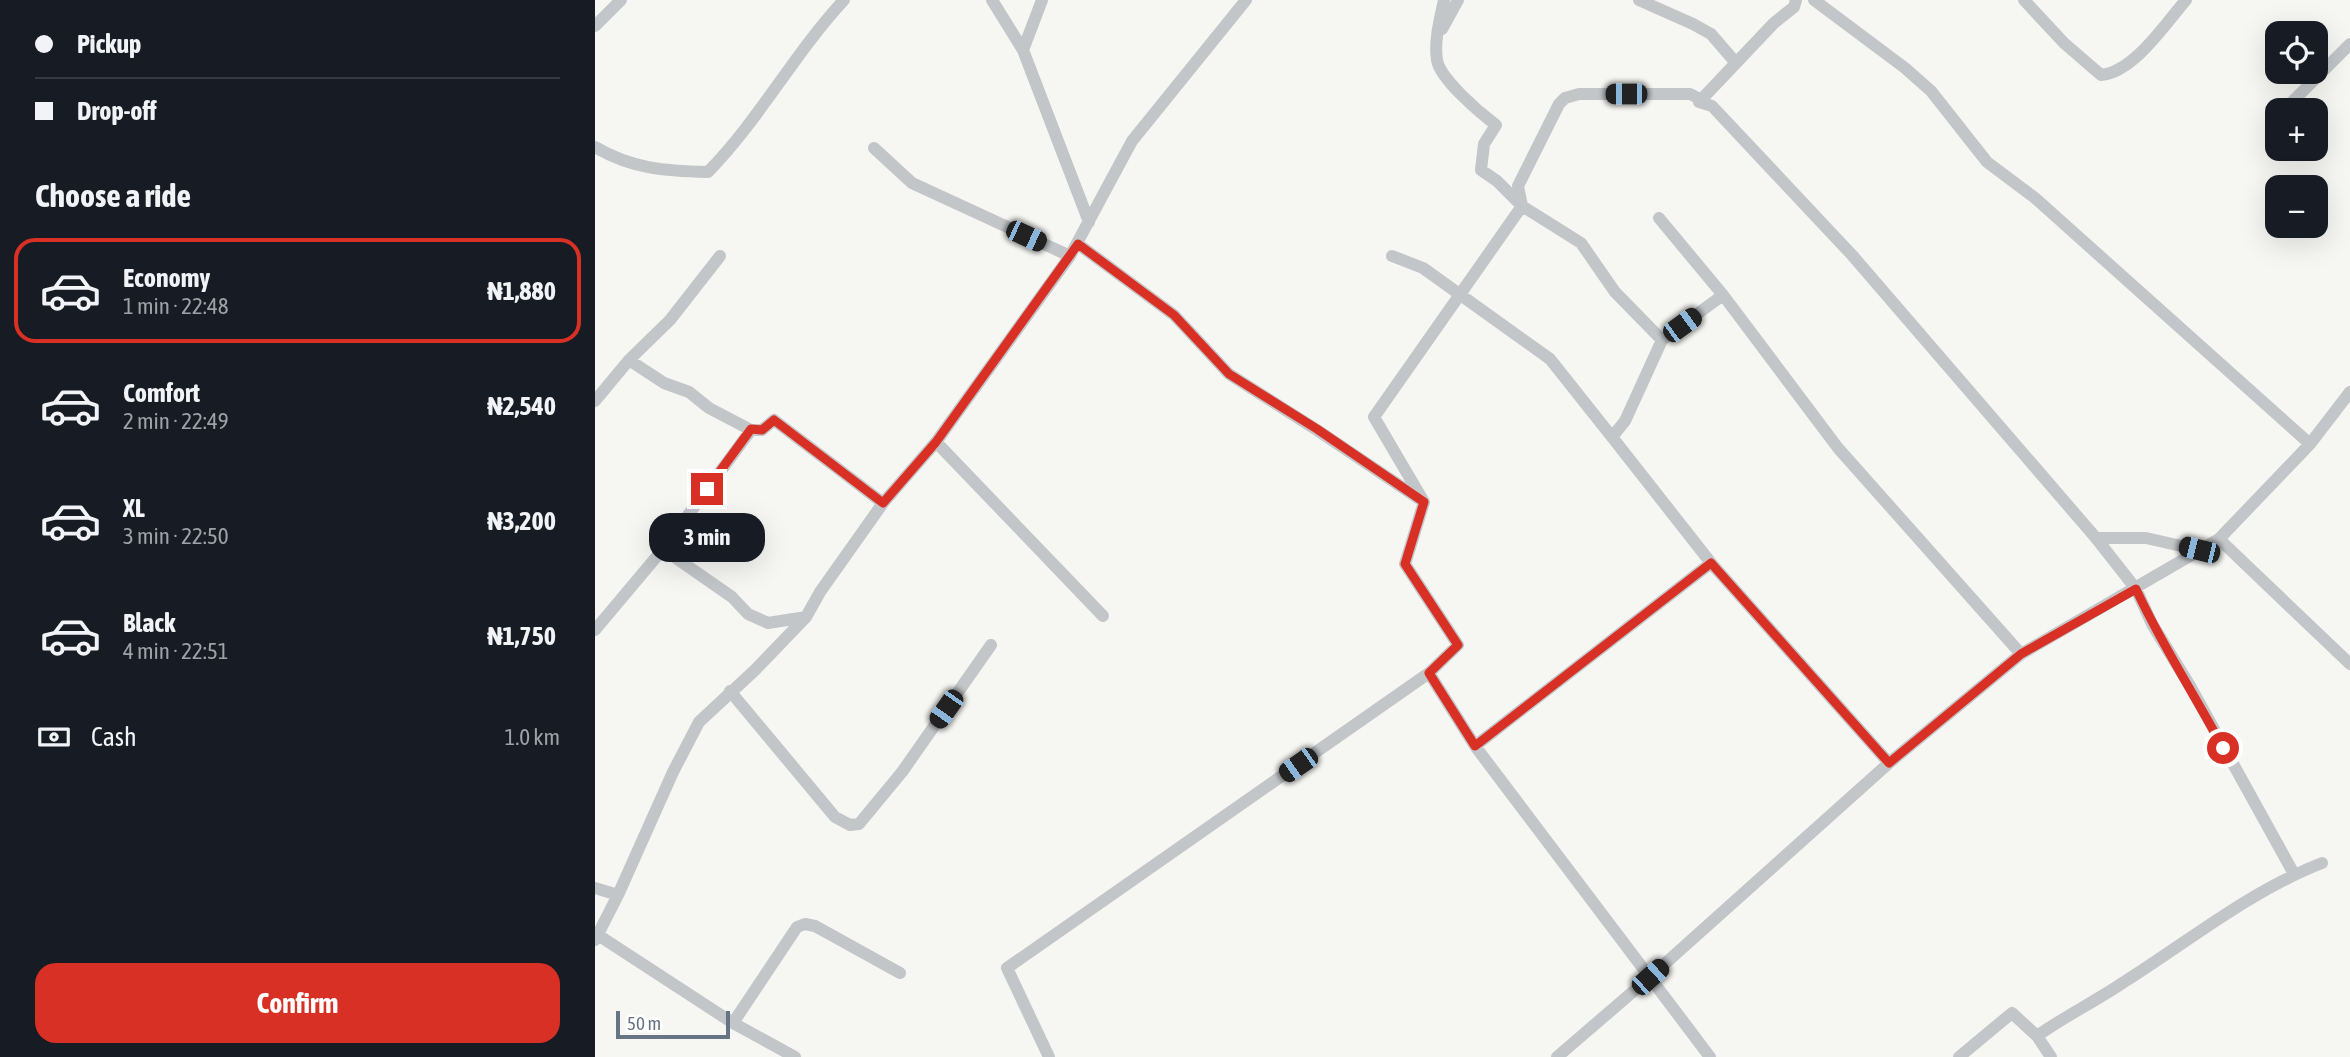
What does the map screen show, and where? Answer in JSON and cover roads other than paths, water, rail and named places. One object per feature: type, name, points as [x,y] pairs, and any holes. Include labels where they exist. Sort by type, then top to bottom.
[{"type":"street","points":[[597,22],[621,0]]},
{"type":"street","points":[[595,147],[617,160],[653,169],[708,172],[730,150],[816,30],[844,0]]},
{"type":"street","points":[[992,0],[1023,50],[1089,222]]},
{"type":"street","points":[[1023,50],[1042,0]]},
{"type":"street","points":[[795,1057],[733,1023],[597,938],[673,772],[699,722],[755,670],[806,617],[820,592],[883,503],[936,442],[1070,256],[1132,141],[1246,0]]},
{"type":"street","points":[[1444,0],[1437,38],[1437,63],[1466,102],[1496,125],[1483,144],[1481,170],[1523,206],[1581,243],[1615,292],[1662,340]]},
{"type":"street","points":[[1437,38],[1458,0]]},
{"type":"street","points":[[1639,0],[1711,34],[1736,63]]},
{"type":"street","points":[[1699,102],[1774,23],[1794,7],[1796,0]]},
{"type":"street","points":[[1814,0],[1905,68],[1931,91],[1987,162],[2035,198],[2310,444]]},
{"type":"street","points":[[2024,0],[2064,43],[2101,75],[2121,70],[2139,54],[2186,0]]},
{"type":"street","points":[[2296,98],[2350,44]]},
{"type":"street","points":[[1049,1057],[1007,968],[1429,673],[1458,645],[1405,564],[1424,502],[1374,417],[1523,206],[1518,186],[1559,104],[1565,98],[1579,94],[1690,94],[1700,99],[1699,102]]},
{"type":"street","points":[[1699,102],[1711,106],[1852,255],[2136,589],[2152,624],[2190,686],[2294,874]]},
{"type":"street","points":[[874,148],[912,183],[1070,256]]},
{"type":"street","points":[[1659,218],[1723,295],[1838,448],[2021,654]]},
{"type":"street","points":[[1078,244],[1174,315],[1229,374],[1317,429],[1424,502]]},
{"type":"street","points":[[595,401],[629,360],[670,320],[720,256]]},
{"type":"street","points":[[1392,256],[1423,268],[1550,359],[1711,563],[1889,763]]},
{"type":"street","points":[[1612,437],[1625,421],[1662,340],[1723,295]]},
{"type":"street","points":[[629,360],[664,383],[689,392],[709,408],[751,429],[762,430],[774,420],[883,503]]},
{"type":"street","points":[[1557,1057],[1889,763],[2021,654],[2219,539],[2310,444],[2350,392]]},
{"type":"street","points":[[595,631],[663,549],[751,429]]},
{"type":"street","points":[[936,442],[1103,616]]},
{"type":"street","points":[[2095,538],[2146,538],[2199,550]]},
{"type":"street","points":[[2219,539],[2350,664]]},
{"type":"street","points":[[663,549],[732,597],[748,614],[768,623],[806,617]]},
{"type":"street","points":[[1475,746],[1711,563]]},
{"type":"street","points":[[730,691],[835,817],[850,825],[859,824],[902,772],[991,645]]},
{"type":"street","points":[[1429,673],[1475,746],[1710,1057]]},
{"type":"street","points":[[2037,1036],[2124,983],[2213,922],[2294,874],[2322,863]]},
{"type":"street","points":[[595,888],[618,895]]},
{"type":"street","points":[[733,1023],[797,927],[805,924],[815,926],[900,972]]},
{"type":"street","points":[[1959,1057],[2012,1013],[2037,1036],[2051,1057]]}]
